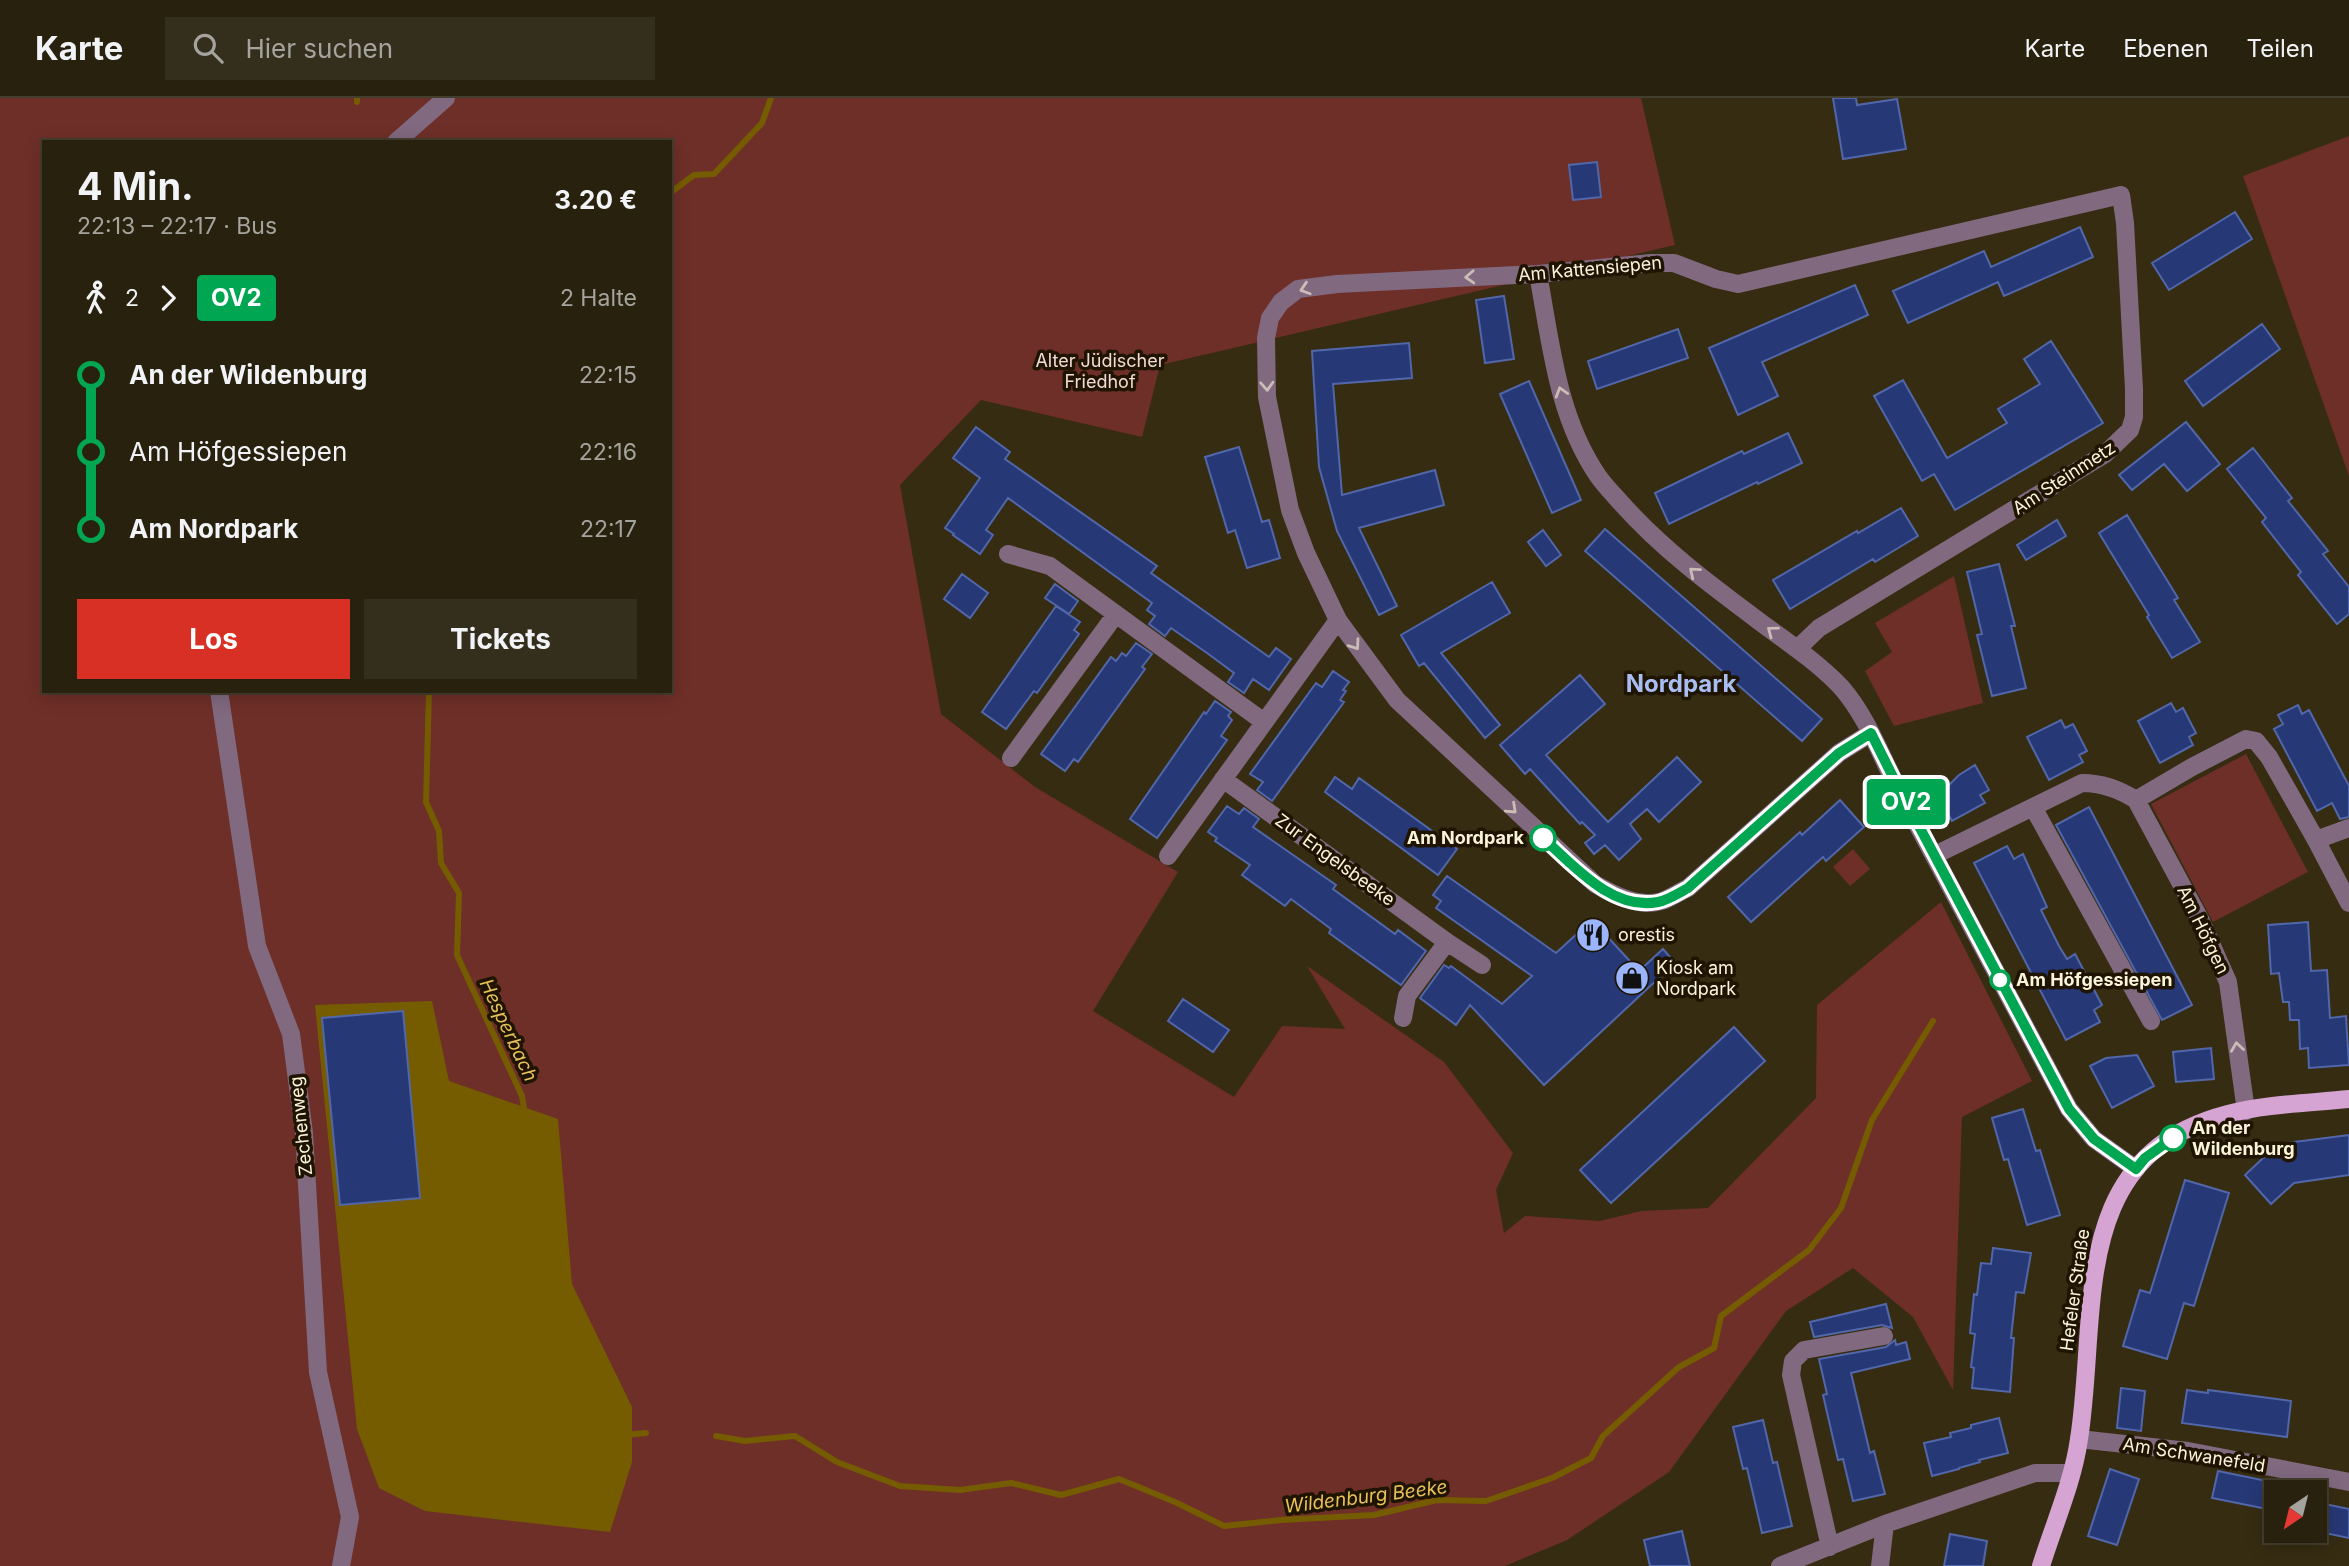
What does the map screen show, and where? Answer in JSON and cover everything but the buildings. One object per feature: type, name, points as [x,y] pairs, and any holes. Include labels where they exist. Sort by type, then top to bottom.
[{"type":"main road","name":"Hefeler Straße","points":[[2041,1566],[2079,1439],[2100,1240],[2110,1209],[2136,1169],[2145,1158],[2176,1136],[2210,1120],[2246,1111],[2349,1099]]},
{"type":"street","points":[[398,140],[446,98]]},
{"type":"street","name":"Am Kattensiepen","points":[[1338,620],[1306,553],[1290,510],[1267,397],[1266,338],[1269,318],[1281,302],[1298,289],[1317,285],[1538,274],[1651,263],[1674,263],[1716,279],[1738,284],[2120,195]]},
{"type":"street","name":"Am Steinmetz","points":[[1797,649],[1819,628],[2105,454],[2130,430],[2134,417],[2134,389],[2125,223],[2120,195]]},
{"type":"street","points":[[1538,274],[1554,369],[1562,397],[1584,452],[1599,477],[1648,533],[1699,577],[1822,668],[1843,690],[1871,733],[2069,1109],[2094,1139],[2136,1169]]},
{"type":"street","points":[[1008,554],[1049,566],[1264,722]]},
{"type":"street","points":[[1011,758],[1116,614]]},
{"type":"street","points":[[1168,856],[1338,620],[1396,700],[1595,884],[1615,895],[1647,903],[1661,901],[1688,888],[1839,753],[1871,733]]},
{"type":"street","name":"Zechenweg","points":[[219,693],[257,946],[291,1034],[304,1133],[318,1372],[350,1517],[341,1566]]},
{"type":"street","points":[[1935,855],[2082,783],[2110,786],[2136,800],[2246,739],[2256,741],[2269,757],[2349,903]]},
{"type":"street","name":"Zur Engelsbeeke","points":[[1223,779],[1482,965]]},
{"type":"street","name":"Am Höfgen","points":[[2136,800],[2200,919],[2228,982],[2246,1111]]},
{"type":"street","points":[[2033,807],[2151,1021]]},
{"type":"street","points":[[2316,840],[2349,828]]},
{"type":"street","points":[[1404,1018],[1407,996],[1447,942]]},
{"type":"street","points":[[1830,1546],[1791,1375],[1793,1361],[1804,1350],[1884,1336]]},
{"type":"street","name":"Am Schwanefeld","points":[[2079,1439],[2188,1451],[2349,1482]]},
{"type":"street","points":[[1780,1566],[1885,1524],[2035,1473],[2071,1473]]},
{"type":"street","points":[[1880,1566],[1885,1524]]},
{"type":"green space","name":"Alter Jüdischer Friedhof","points":[[0,98],[1641,98],[1675,245],[1160,365],[1142,437],[981,400],[900,485],[941,714],[1035,787],[1178,872],[1093,1011],[1234,1097],[1282,1026],[1345,1029],[1307,966],[1444,1062],[1513,1153],[1496,1190],[1504,1233],[1525,1216],[1600,1221],[1641,1211],[1708,1208],[1816,1098],[1817,1005],[1941,902],[2032,1081],[1962,1117],[1953,1390],[1913,1317],[1853,1268],[1786,1311],[1669,1472],[1567,1540],[1505,1566],[0,1566]]},
{"type":"green space","points":[[2349,136],[2349,476],[2243,176]]},
{"type":"green space","points":[[1954,576],[1983,703],[1894,726],[1865,671],[1892,652],[1875,623]]},
{"type":"green space","points":[[2246,754],[2308,872],[2213,922],[2151,804]]},
{"type":"green space","points":[[1853,849],[1870,869],[1850,886],[1833,867]]},
{"type":"shaded area","points":[[432,1001],[449,1081],[558,1119],[572,1284],[632,1407],[632,1462],[610,1532],[425,1511],[379,1488],[357,1429],[315,1005]]},
{"type":"waterway","points":[[672,192],[694,175],[714,174],[762,123],[771,98]]},
{"type":"waterway","name":"Hesperbach","points":[[429,693],[426,802],[439,831],[441,863],[459,893],[457,955],[522,1096],[525,1115]]},
{"type":"waterway","name":"Wildenburg Beeke","points":[[716,1436],[745,1441],[795,1436],[837,1462],[900,1486],[960,1490],[1011,1483],[1061,1495],[1119,1479],[1224,1526],[1374,1515],[1437,1500],[1486,1501],[1552,1478],[1591,1458],[1603,1436],[1679,1367],[1714,1348],[1721,1316],[1809,1250],[1841,1208],[1872,1120],[1933,1021]]},
{"type":"waterway","name":"Wildenburg Beeke","points":[[624,1435],[646,1433]]},
{"type":"bus line","name":"OV2","points":[[1543,838],[1595,884],[1615,895],[1647,903],[1661,901],[1688,888],[1839,753],[1871,733],[2069,1109],[2094,1139],[2136,1169],[2145,1158],[2173,1138]]},
{"type":"place","name":"Am Nordpark","points":[[1543,838]]},
{"type":"place","name":"orestis","points":[[1593,935]]},
{"type":"place","name":"Kiosk am Nordpark","points":[[1632,978]]},
{"type":"place","name":"Am Höfgessiepen","points":[[2000,980]]},
{"type":"place","name":"An der Wildenburg","points":[[2173,1138]]},
{"type":"district","name":"Nordpark","points":[[1681,684]]}]
